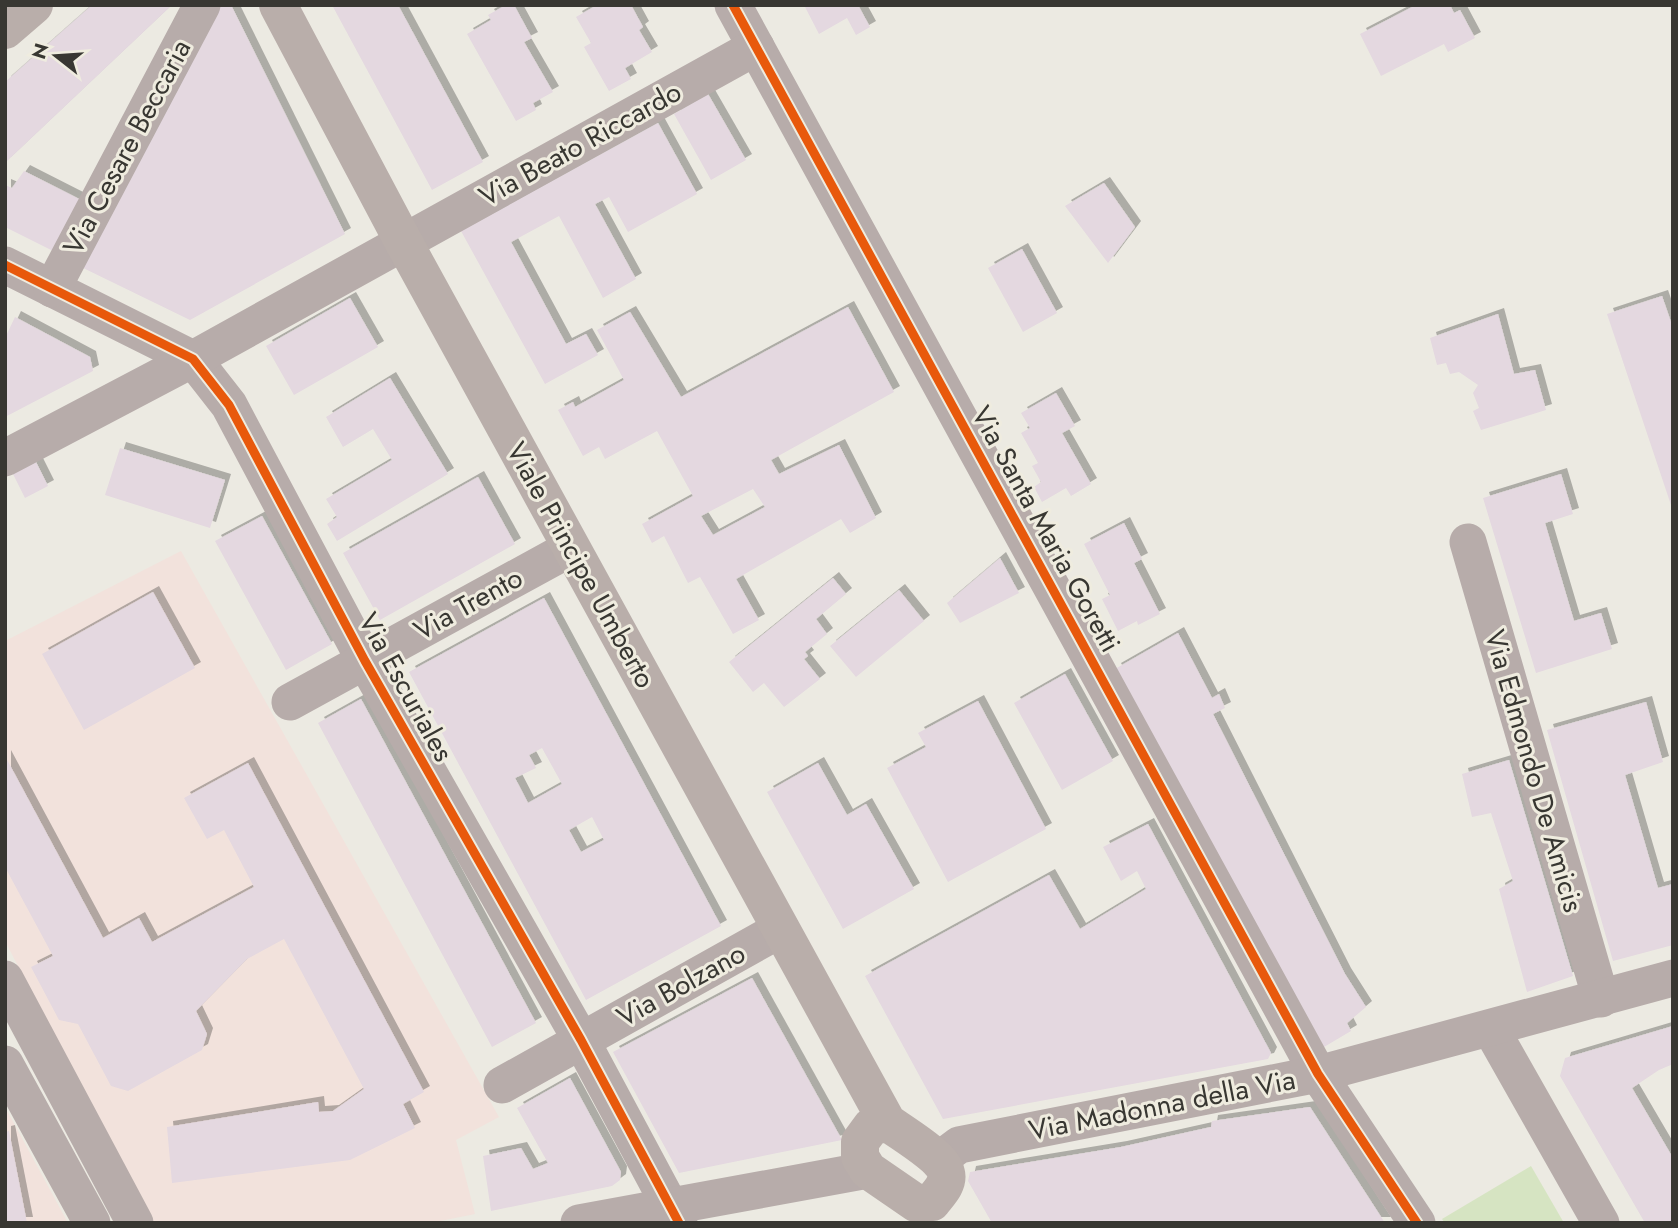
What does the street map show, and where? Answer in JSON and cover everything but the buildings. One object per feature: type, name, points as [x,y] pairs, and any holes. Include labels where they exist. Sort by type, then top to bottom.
[{"type":"main road","points":[[5,30],[34,5]]},
{"type":"main road","name":"Viale Principe Umberto","points":[[278,5],[403,241],[887,1122]]},
{"type":"main road","points":[[887,1122],[939,1160],[946,1173],[938,1212],[916,1203],[868,1170],[860,1157],[860,1142],[871,1127],[887,1122]]},
{"type":"street","name":"Via Cesare Beccaria","points":[[52,289],[202,5]]},
{"type":"street","name":"Via Santa Maria Goretti","points":[[733,5],[1318,1074],[1417,1223]]},
{"type":"street","name":"Via Beato Riccardo","points":[[5,458],[192,359],[756,47]]},
{"type":"street","name":"Via Escuriales","points":[[5,265],[192,359],[229,405],[365,661],[581,1040],[674,1214]]},
{"type":"street","name":"Via Edmondo De Amicis","points":[[1468,542],[1601,999]]},
{"type":"street","name":"Via Trento","points":[[290,702],[572,548]]},
{"type":"street","name":"Via Bolzano","points":[[502,1085],[781,929]]},
{"type":"street","name":"Via Madonna della Via","points":[[939,1160],[959,1144],[1318,1074],[1673,978]]},
{"type":"street","points":[[5,979],[135,1223]]},
{"type":"street","points":[[1491,1029],[1601,1223]]},
{"type":"street","points":[[5,1064],[92,1223]]},
{"type":"street","points":[[579,1223],[674,1214],[868,1170]]},
{"type":"shaded area","points":[[181,551],[499,1117],[456,1140],[475,1214],[430,1223],[152,1223],[5,941],[5,641]]},
{"type":"shaded area","points":[[5,1107],[68,1223],[5,1223]]},
{"type":"green space","points":[[1531,1166],[1564,1223],[1445,1223],[1442,1219]]},
{"type":"cycle path","points":[[733,5],[1318,1074],[1417,1223]]},
{"type":"cycle path","points":[[5,265],[193,359],[229,405],[365,661],[581,1040],[679,1223]]}]
